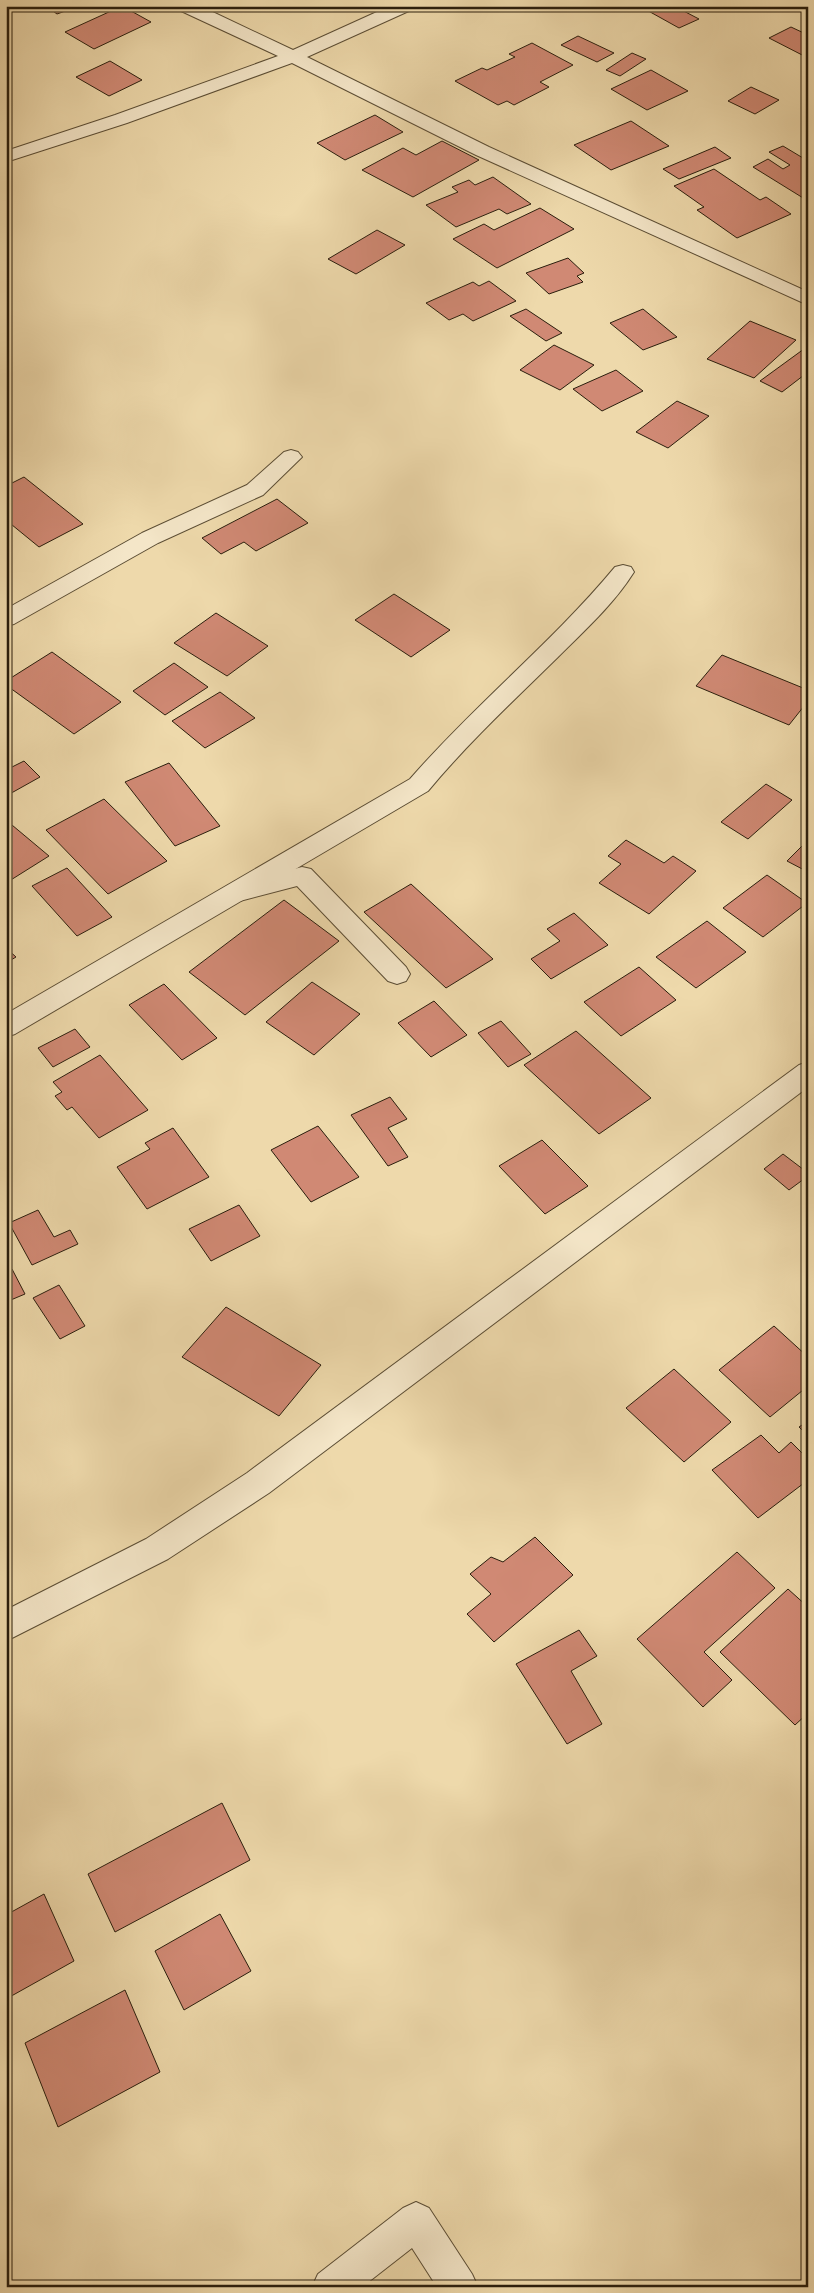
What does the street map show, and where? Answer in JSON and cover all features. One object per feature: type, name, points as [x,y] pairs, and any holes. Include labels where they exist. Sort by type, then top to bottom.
[{"type":"street","points":[[185,6],[294,56],[436,129],[567,191],[808,299]]},
{"type":"street","points":[[6,157],[121,119],[294,56],[404,6]]},
{"type":"street","points":[[6,619],[150,538],[255,490],[291,457]]},
{"type":"street","points":[[6,1027],[419,785],[454,744],[522,681],[601,600],[623,572]]},
{"type":"street","points":[[236,893],[302,876],[397,974]]},
{"type":"street","points":[[6,1626],[157,1549],[258,1483],[808,1072]]},
{"type":"street","points":[[331,2287],[416,2221],[459,2287]]},
{"type":"building","points":[[46,6],[79,6],[57,14]]},
{"type":"building","points":[[122,6],[151,22],[94,49],[65,32]]},
{"type":"building","points":[[648,6],[674,6],[699,19],[679,28],[643,8]]},
{"type":"building","points":[[791,27],[808,35],[808,58],[769,38]]},
{"type":"building","points":[[578,36],[614,53],[597,62],[561,45]]},
{"type":"building","points":[[532,43],[573,65],[540,82],[549,87],[514,105],[507,101],[498,105],[455,81],[482,68],[487,70],[515,57],[509,54]]},
{"type":"building","points":[[632,53],[646,59],[620,76],[606,70]]},
{"type":"building","points":[[110,61],[142,80],[109,96],[76,77]]},
{"type":"building","points":[[651,70],[688,91],[647,110],[611,89]]},
{"type":"building","points":[[751,87],[779,100],[755,114],[728,101]]},
{"type":"building","points":[[375,115],[403,132],[345,160],[317,143]]},
{"type":"building","points":[[631,121],[669,146],[611,170],[574,145]]},
{"type":"building","points":[[442,141],[479,160],[413,197],[362,170],[403,148],[416,155]]},
{"type":"building","points":[[783,146],[808,161],[808,201],[753,167],[768,159],[783,169],[790,165],[769,152]]},
{"type":"building","points":[[715,147],[731,158],[679,179],[663,169]]},
{"type":"building","points":[[714,169],[760,200],[766,197],[791,214],[737,238],[697,210],[704,207],[674,186]]},
{"type":"building","points":[[493,177],[531,204],[507,214],[499,209],[456,227],[426,205],[458,192],[452,187],[469,180],[475,185]]},
{"type":"building","points":[[540,208],[574,229],[497,268],[453,239],[484,224],[494,230]]},
{"type":"building","points":[[377,230],[405,245],[356,274],[328,259]]},
{"type":"building","points":[[568,258],[584,273],[577,276],[583,282],[549,294],[526,273]]},
{"type":"building","points":[[489,281],[516,301],[473,321],[463,314],[449,320],[426,303],[473,282],[479,286]]},
{"type":"building","points":[[526,309],[562,333],[546,341],[510,316]]},
{"type":"building","points":[[643,309],[677,337],[643,350],[610,323]]},
{"type":"building","points":[[750,321],[796,340],[754,378],[707,359]]},
{"type":"building","points":[[554,345],[594,365],[560,390],[520,370]]},
{"type":"building","points":[[808,346],[808,372],[782,392],[760,381]]},
{"type":"building","points":[[616,370],[643,391],[602,411],[573,389]]},
{"type":"building","points":[[677,401],[709,416],[668,448],[636,432]]},
{"type":"building","points":[[24,477],[83,524],[39,547],[6,520],[6,486]]},
{"type":"building","points":[[277,499],[308,523],[256,551],[244,542],[221,554],[202,538]]},
{"type":"building","points":[[394,594],[450,630],[411,657],[355,620]]},
{"type":"building","points":[[216,613],[268,646],[227,676],[174,643]]},
{"type":"building","points":[[52,652],[121,702],[74,734],[6,685],[6,681]]},
{"type":"building","points":[[722,655],[808,690],[808,701],[789,725],[696,686]]},
{"type":"building","points":[[174,663],[208,687],[165,715],[133,691]]},
{"type":"building","points":[[220,692],[255,718],[205,748],[172,721]]},
{"type":"building","points":[[24,761],[40,777],[6,796],[6,770]]},
{"type":"building","points":[[169,763],[220,826],[175,846],[125,782]]},
{"type":"building","points":[[766,784],[792,800],[748,839],[721,822]]},
{"type":"building","points":[[104,799],[167,861],[108,894],[46,830]]},
{"type":"building","points":[[6,820],[49,856],[6,883]]},
{"type":"building","points":[[626,840],[664,863],[673,856],[696,871],[649,914],[599,883],[621,864],[608,856]]},
{"type":"building","points":[[808,840],[808,872],[787,861]]},
{"type":"building","points":[[67,868],[112,917],[77,936],[32,886]]},
{"type":"building","points":[[767,875],[807,903],[763,937],[723,908]]},
{"type":"building","points":[[411,884],[493,959],[446,988],[364,912]]},
{"type":"building","points":[[284,900],[339,941],[245,1015],[189,972]]},
{"type":"building","points":[[574,913],[608,945],[551,979],[531,959],[560,941],[547,929]]},
{"type":"building","points":[[707,921],[746,952],[696,988],[656,957]]},
{"type":"building","points":[[6,948],[16,957],[6,963]]},
{"type":"building","points":[[639,967],[676,1000],[621,1036],[584,1002]]},
{"type":"building","points":[[312,982],[360,1014],[314,1055],[266,1022]]},
{"type":"building","points":[[164,984],[217,1038],[182,1060],[129,1005]]},
{"type":"building","points":[[434,1001],[467,1035],[431,1057],[398,1023]]},
{"type":"building","points":[[501,1021],[531,1054],[508,1067],[478,1033]]},
{"type":"building","points":[[75,1029],[90,1047],[53,1067],[38,1048]]},
{"type":"building","points":[[576,1031],[651,1098],[599,1134],[524,1065]]},
{"type":"building","points":[[100,1055],[148,1110],[99,1138],[72,1107],[67,1110],[55,1096],[62,1092],[53,1082]]},
{"type":"building","points":[[390,1097],[407,1119],[388,1128],[408,1157],[388,1166],[351,1115]]},
{"type":"building","points":[[318,1126],[359,1177],[311,1202],[271,1150]]},
{"type":"building","points":[[173,1128],[209,1177],[147,1209],[117,1167],[150,1149],[145,1143]]},
{"type":"building","points":[[542,1140],[588,1186],[545,1214],[499,1166]]},
{"type":"building","points":[[783,1154],[808,1173],[808,1176],[789,1190],[764,1169]]},
{"type":"building","points":[[239,1205],[260,1236],[211,1261],[189,1229]]},
{"type":"building","points":[[38,1210],[54,1237],[70,1230],[78,1244],[32,1265],[9,1223]]},
{"type":"building","points":[[12,1269],[25,1294],[6,1302],[6,1272]]},
{"type":"building","points":[[59,1285],[85,1326],[60,1339],[33,1298]]},
{"type":"building","points":[[226,1307],[321,1365],[279,1416],[182,1357]]},
{"type":"building","points":[[774,1326],[808,1357],[808,1386],[770,1417],[719,1370]]},
{"type":"building","points":[[674,1369],[731,1422],[684,1462],[626,1408]]},
{"type":"building","points":[[808,1421],[808,1436],[799,1427]]},
{"type":"building","points":[[761,1435],[779,1453],[791,1442],[808,1459],[808,1480],[758,1518],[712,1470]]},
{"type":"building","points":[[535,1537],[573,1575],[494,1642],[467,1614],[491,1594],[470,1574],[491,1557],[503,1562]]},
{"type":"building","points":[[737,1552],[775,1588],[704,1652],[732,1680],[703,1707],[637,1639]]},
{"type":"building","points":[[788,1589],[808,1607],[808,1713],[795,1725],[720,1652]]},
{"type":"building","points":[[579,1630],[597,1656],[571,1671],[602,1724],[567,1744],[516,1664]]},
{"type":"building","points":[[222,1803],[250,1860],[115,1932],[88,1874]]},
{"type":"building","points":[[44,1894],[74,1961],[6,1999],[6,1915]]},
{"type":"building","points":[[220,1914],[251,1971],[184,2010],[155,1951]]},
{"type":"building","points":[[125,1990],[160,2072],[58,2127],[25,2043]]}]
